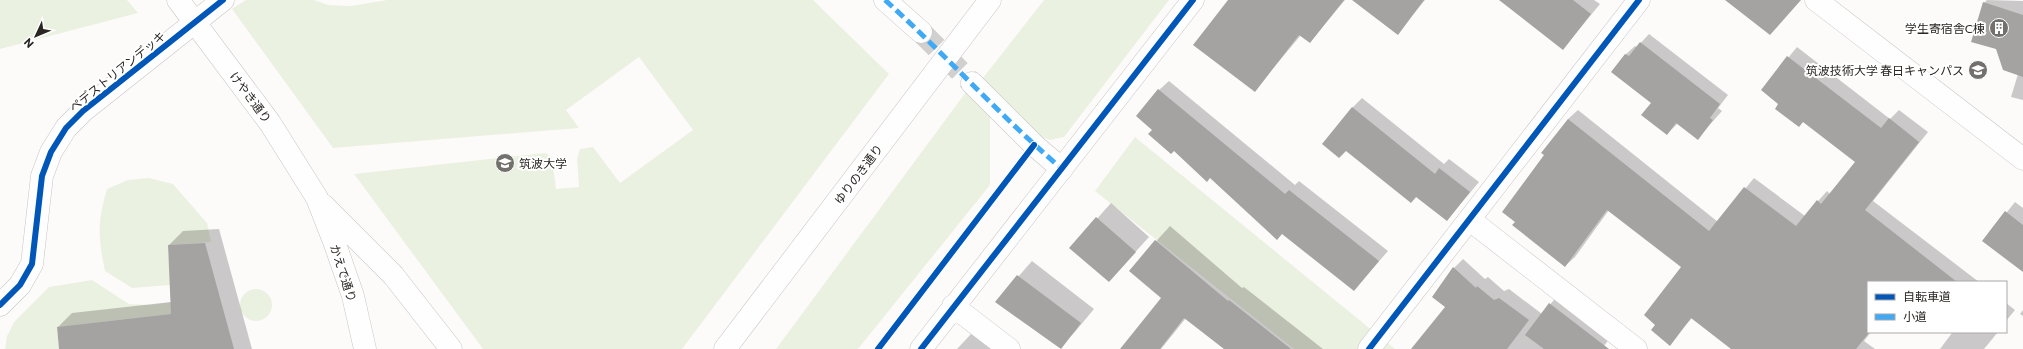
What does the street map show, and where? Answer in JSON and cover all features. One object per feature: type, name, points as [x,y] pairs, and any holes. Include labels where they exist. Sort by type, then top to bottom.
[{"type":"street","name":"けやき通り","points":[[178,0],[270,123],[317,198]]},
{"type":"street","name":"ペデストリアンデッキ","points":[[0,305],[20,285],[32,264],[42,176],[51,152],[66,128],[83,111],[194,21],[223,0]]},
{"type":"street","points":[[885,0],[920,32]]},
{"type":"street","name":"ゆりのき通り","points":[[725,349],[990,0]]},
{"type":"street","points":[[922,349],[953,306],[1062,169],[1192,0]]},
{"type":"street","points":[[1369,349],[1639,0]]},
{"type":"street","points":[[1816,0],[2023,159]]},
{"type":"street","points":[[972,83],[1034,145],[1062,169]]},
{"type":"street","points":[[317,198],[393,275],[451,349]]},
{"type":"street","name":"かえで通り","points":[[317,198],[353,296],[365,349]]},
{"type":"street","points":[[1470,220],[1636,349]]},
{"type":"street","points":[[953,306],[1008,349]]},
{"type":"green space","points":[[0,0],[127,0],[138,13],[0,49]]},
{"type":"green space","points":[[246,0],[314,0],[328,5],[351,6],[387,0],[813,0],[889,74],[682,349],[483,349],[354,174],[545,153],[552,157],[556,189],[579,187],[577,159],[580,149],[593,147],[620,183],[693,130],[639,57],[566,110],[579,128],[333,148],[232,9]]},
{"type":"green space","points":[[1044,0],[1169,0],[1064,137],[1050,140],[1034,134],[979,83]]},
{"type":"green space","points":[[966,92],[990,114],[990,185],[858,349],[776,349]]},
{"type":"green space","points":[[1135,137],[1395,349],[1294,349],[1095,191]]},
{"type":"green space","points":[[149,178],[173,184],[207,223],[211,242],[168,245],[170,285],[132,288],[105,271],[100,239],[101,211],[107,189],[128,180]]},
{"type":"green space","points":[[92,280],[129,304],[150,305],[171,302],[171,314],[57,327],[59,349],[5,349],[7,336],[14,322],[49,287]]},
{"type":"green space","points":[[253,289],[259,289],[269,296],[272,305],[271,311],[265,318],[259,321],[253,321],[243,314],[240,308],[240,302],[247,292]]},
{"type":"building","points":[[1228,0],[1344,0],[1310,43],[1299,35],[1255,92],[1193,45]]},
{"type":"building","points":[[1352,0],[1424,0],[1398,35]]},
{"type":"building","points":[[1499,0],[1573,0],[1591,14],[1563,50]]},
{"type":"building","points":[[1725,0],[1801,0],[1770,35]]},
{"type":"building","name":"学生寄宿舎C棟","points":[[1983,2],[2023,15],[2023,77],[2003,70],[1996,49],[1971,42]]},
{"type":"building","points":[[1640,42],[1720,104],[1710,118],[1713,120],[1698,140],[1676,123],[1667,135],[1641,115],[1651,103],[1611,72],[1625,54],[1629,56]]},
{"type":"building","points":[[1787,56],[1881,128],[1889,118],[1919,142],[1865,210],[1956,281],[1867,281],[1868,334],[1856,349],[1731,349],[1691,318],[1670,346],[1651,330],[1655,325],[1644,315],[1681,267],[1607,210],[1565,267],[1512,225],[1515,222],[1502,212],[1544,155],[1541,153],[1568,119],[1709,231],[1744,187],[1796,226],[1817,200],[1821,204],[1855,162],[1803,122],[1799,127],[1775,109],[1778,104],[1761,90]]},
{"type":"building","points":[[1158,89],[1285,194],[1289,190],[1379,261],[1354,291],[1282,234],[1277,240],[1210,178],[1207,182],[1174,151],[1171,154],[1148,134],[1152,130],[1136,116]]},
{"type":"building","points":[[1352,107],[1435,174],[1439,168],[1470,192],[1447,221],[1416,197],[1411,203],[1346,151],[1339,158],[1322,144]]},
{"type":"building","points":[[2005,211],[2023,225],[2023,272],[1982,241]]},
{"type":"building","points":[[1096,217],[1136,252],[1109,282],[1069,248]]},
{"type":"building","points":[[1155,240],[1228,301],[1229,300],[1291,349],[1224,349],[1184,318],[1160,349],[1120,349],[1161,298],[1129,271]]},
{"type":"building","points":[[205,243],[234,349],[59,349],[57,327],[171,314],[168,245]]},
{"type":"building","points":[[1453,267],[1476,288],[1477,286],[1494,300],[1499,298],[1529,320],[1507,349],[1411,349],[1445,307],[1432,297]]},
{"type":"building","points":[[1017,275],[1081,323],[1061,349],[995,302]]},
{"type":"building","points":[[1549,303],[1609,349],[1544,349],[1525,335]]},
{"type":"tunnel","points":[[921,32],[972,83]]},
{"type":"marked path","points":[[885,0],[1017,128],[1062,169]]},
{"type":"cycle path","points":[[0,305],[20,285],[32,264],[42,176],[51,152],[66,128],[83,111],[223,0]]},
{"type":"cycle path","points":[[921,349],[1193,0]]},
{"type":"cycle path","points":[[1369,349],[1639,0]]},
{"type":"cycle path","points":[[878,349],[1034,145]]},
{"type":"place","name":"学生寄宿舎C棟","points":[[1999,28]]},
{"type":"place","name":"筑波技術大学 春日キャンパス","points":[[1978,70]]},
{"type":"place","name":"筑波大学","points":[[505,163]]}]
